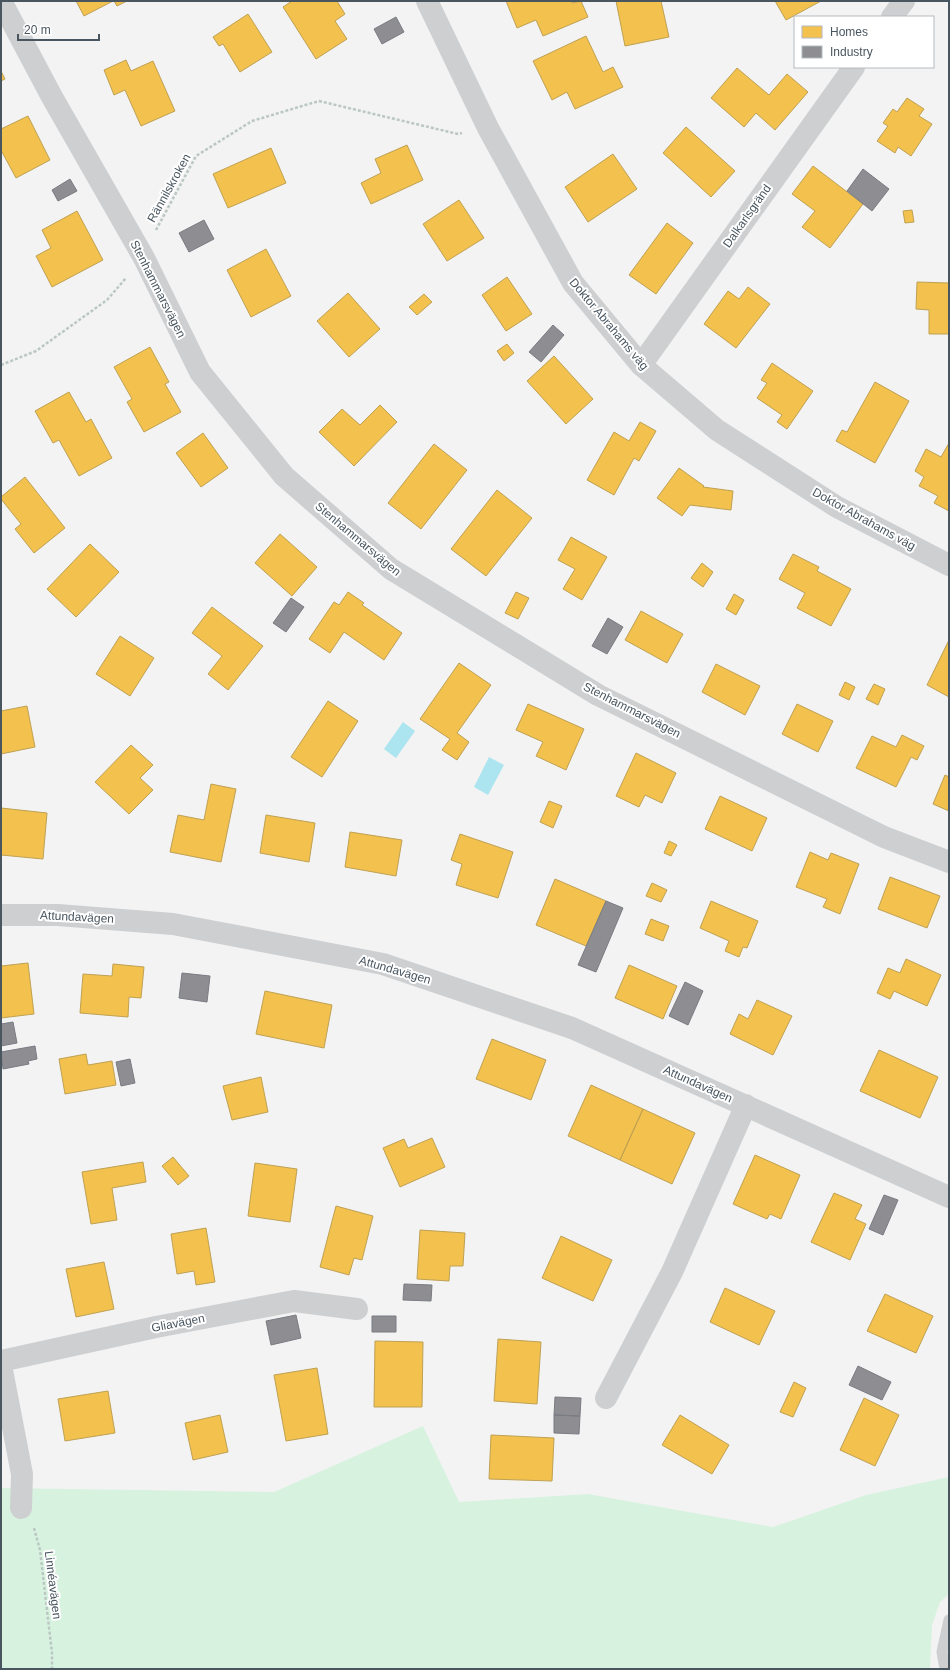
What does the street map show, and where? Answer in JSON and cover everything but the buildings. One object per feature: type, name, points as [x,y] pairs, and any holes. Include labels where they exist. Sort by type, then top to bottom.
[{"type":"street","name":"Stenhammarsvägen","points":[[1,1],[52,97],[144,258],[200,372],[284,476],[391,569],[598,695],[884,837],[949,862]]},
{"type":"street","name":"Doktor Abrahams väg","points":[[427,1],[488,128],[573,282],[641,365],[724,435],[837,507],[949,565]]},
{"type":"street","points":[[893,16],[904,1]]},
{"type":"street","name":"Dalkarlsgränd","points":[[641,365],[853,68]]},
{"type":"street","name":"Attundavägen","points":[[1,915],[58,915],[173,924],[383,964],[572,1028],[949,1197]]},
{"type":"street","name":"Attundavägen","points":[[606,1398],[672,1272],[746,1105]]},
{"type":"street","name":"Gliavägen","points":[[1,1361],[156,1327],[294,1301],[357,1310]]},
{"type":"street","points":[[1,1366],[22,1474],[21,1508]]},
{"type":"lane","points":[[946,1669],[942,1652],[949,1620]]},
{"type":"path","name":"Rännilskroken","points":[[1,365],[36,351],[107,300],[144,258],[164,212],[196,156],[252,121],[319,101],[458,134],[488,128]]},
{"type":"path","name":"Linnéavägen","points":[[21,1508],[34,1527],[40,1550],[52,1654],[52,1669]]},
{"type":"green space","points":[[423,1426],[459,1502],[588,1494],[773,1527],[866,1495],[949,1477],[949,1594],[940,1602],[932,1625],[930,1669],[1,1669],[1,1488],[274,1492]]},
{"type":"water","points":[[403,722],[415,731],[396,758],[384,749]]},
{"type":"water","points":[[489,757],[504,765],[488,795],[474,787]]}]
